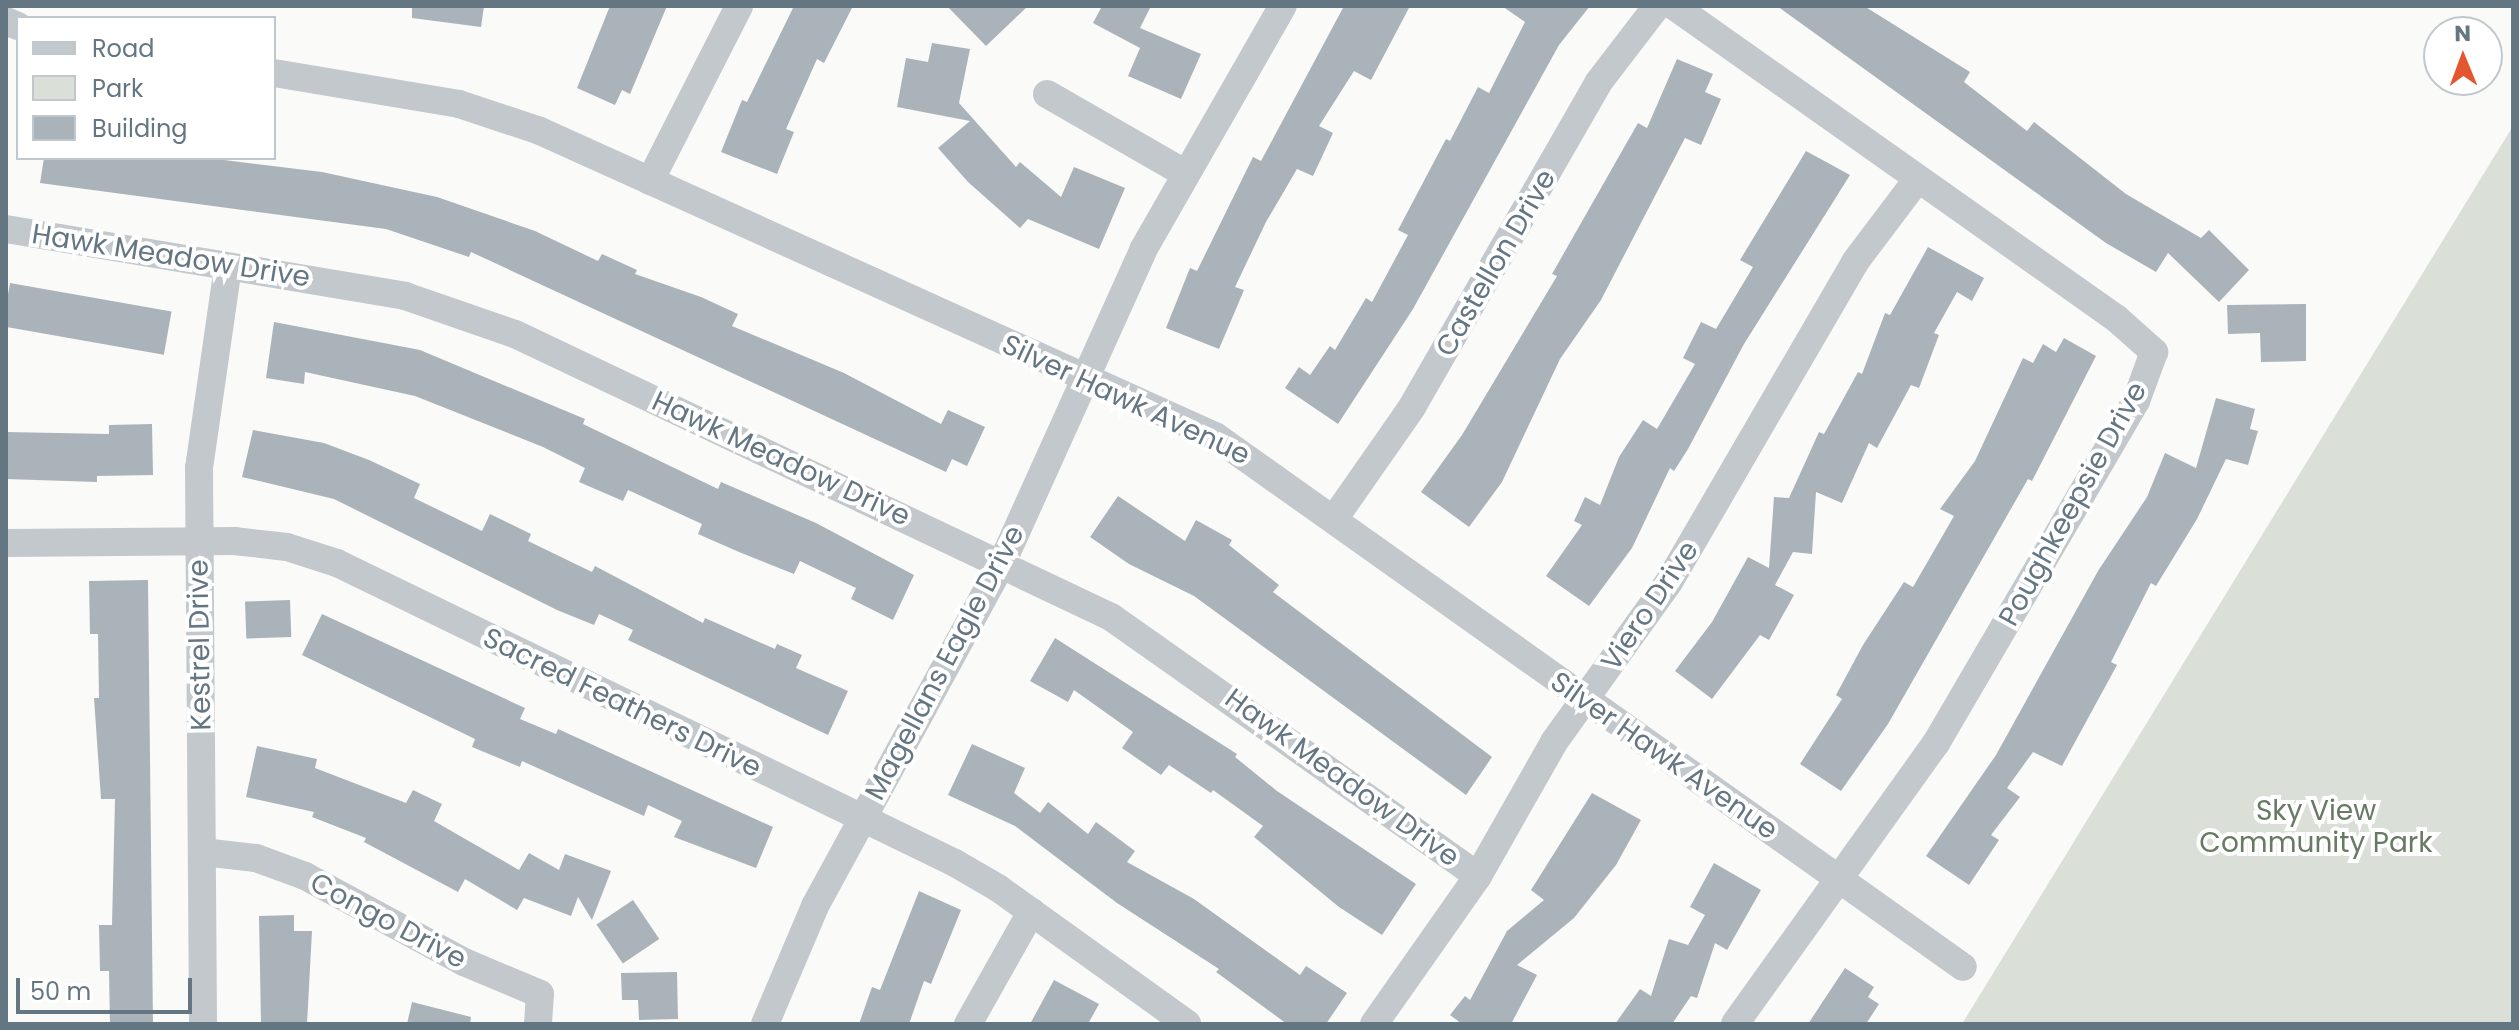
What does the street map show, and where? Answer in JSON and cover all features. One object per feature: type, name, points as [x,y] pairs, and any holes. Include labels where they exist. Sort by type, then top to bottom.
[{"type":"street","points":[[650,181],[739,6]]},
{"type":"street","name":"Magellans Eagle Drive","points":[[765,1024],[790,957],[862,818],[1002,563],[1082,378],[1143,250],[1283,6]]},
{"type":"street","name":"Castellon Drive","points":[[1334,519],[1412,407],[1598,83],[1657,6]]},
{"type":"street","name":"Poughkeepsie Drive","points":[[1674,6],[1916,181],[2117,319],[2154,352],[2136,401],[1936,743],[1735,1024]]},
{"type":"street","name":"Silver Hawk Avenue","points":[[276,73],[459,104],[540,131],[1225,441],[1963,967]]},
{"type":"street","points":[[1047,94],[1186,174]]},
{"type":"street","name":"Viero Drive","points":[[1374,1024],[1478,876],[1535,770],[1698,536],[1855,262],[1916,181]]},
{"type":"street","name":"Hawk Meadow Drive","points":[[6,229],[405,296],[476,318],[1002,563],[1145,638],[1478,876]]},
{"type":"street","name":"Kestrel Drive","points":[[203,1024],[199,468],[228,267]]},
{"type":"street","name":"Sacred Feathers Drive","points":[[6,543],[199,540],[287,547],[337,563],[955,863],[1031,912],[1187,1024]]},
{"type":"street","name":"Congo Drive","points":[[203,852],[256,858],[305,876],[464,962],[540,994],[538,1024]]},
{"type":"street","points":[[968,1024],[1031,912]]},
{"type":"green space","name":"Sky View Community Park","points":[[2513,126],[2513,1024],[1962,1024]]},
{"type":"building","points":[[412,6],[484,6],[481,27],[412,18]]},
{"type":"building","points":[[610,6],[667,6],[630,94],[622,90],[615,105],[577,88]]},
{"type":"building","points":[[794,6],[853,6],[824,63],[817,59],[786,129],[794,132],[777,174],[721,152],[742,100],[747,102]]},
{"type":"building","points":[[947,6],[1028,6],[986,46]]},
{"type":"building","points":[[1102,6],[1151,6],[1140,28],[1201,54],[1181,99],[1128,76],[1140,48],[1093,23]]},
{"type":"building","points":[[1344,6],[1410,6],[1371,80],[1354,71],[1319,126],[1333,133],[1313,176],[1297,169],[1266,222],[1235,287],[1244,290],[1219,349],[1166,328],[1190,268],[1197,271],[1253,157],[1261,161]]},
{"type":"building","points":[[1502,6],[1590,6],[1559,45],[1413,309],[1338,424],[1285,388],[1299,367],[1310,375],[1330,346],[1335,350],[1366,298],[1372,302],[1408,235],[1398,230],[1446,139],[1450,141],[1478,87],[1489,93],[1525,22]]},
{"type":"building","points":[[1777,6],[1864,6],[1970,72],[1964,82],[2027,131],[2034,122],[2126,194],[2201,238],[2209,230],[2249,270],[2219,302],[2168,253],[2156,272],[2106,243]]},
{"type":"building","points":[[932,43],[970,49],[959,103],[1016,167],[1020,162],[1061,197],[1074,167],[1125,188],[1099,249],[1028,219],[1020,228],[968,182],[938,148],[970,121],[897,107],[906,58],[928,62]]},
{"type":"building","points":[[1677,59],[1713,74],[1705,92],[1721,99],[1701,145],[1685,138],[1601,300],[1560,359],[1502,482],[1469,527],[1421,492],[1462,435],[1557,276],[1552,274],[1638,123],[1647,128]]},
{"type":"building","points":[[1806,151],[1850,175],[1744,344],[1688,449],[1674,471],[1670,468],[1632,548],[1589,606],[1546,576],[1582,525],[1574,521],[1585,497],[1600,505],[1619,457],[1643,420],[1657,429],[1695,364],[1683,358],[1701,322],[1716,329],[1753,267],[1740,260]]},
{"type":"building","points":[[44,160],[224,160],[322,172],[437,197],[535,231],[598,261],[602,254],[637,270],[635,274],[701,297],[738,314],[732,326],[844,373],[941,424],[948,410],[985,427],[967,466],[952,459],[946,472],[471,252],[469,257],[386,229],[40,183]]},
{"type":"building","points":[[1928,247],[1984,278],[1972,301],[1957,292],[1934,333],[1939,335],[1919,388],[1911,385],[1877,448],[1869,443],[1842,503],[1816,492],[1812,554],[1793,552],[1775,585],[1794,595],[1769,640],[1760,635],[1712,699],[1675,671],[1712,622],[1748,557],[1769,568],[1774,497],[1789,498],[1819,432],[1824,434],[1858,372],[1862,374],[1885,313],[1890,315]]},
{"type":"building","points":[[10,283],[172,311],[164,355],[6,327]]},
{"type":"building","points":[[2306,304],[2306,361],[2261,362],[2260,333],[2228,334],[2227,305]]},
{"type":"building","points":[[274,322],[420,350],[585,419],[583,424],[718,489],[721,482],[816,523],[914,575],[893,620],[851,599],[856,588],[800,561],[794,574],[739,552],[698,534],[702,524],[628,490],[623,501],[579,482],[585,468],[543,447],[415,396],[305,372],[304,384],[266,378]]},
{"type":"building","points":[[2064,338],[2096,356],[2032,481],[2028,479],[1888,724],[1841,791],[1800,764],[1842,699],[1836,695],[1863,645],[1904,582],[1913,587],[1954,516],[1940,509],[1975,461],[2023,358],[2033,363],[2043,344],[2056,352]]},
{"type":"building","points":[[2216,398],[2255,409],[2250,429],[2258,431],[2248,465],[2226,459],[2197,519],[2156,586],[2151,583],[2111,662],[2117,665],[2062,766],[2033,752],[2007,788],[2020,797],[1991,835],[1999,840],[1969,885],[1926,856],[1996,755],[2098,571],[2147,497],[2165,453],[2196,468]]},
{"type":"building","points":[[152,424],[153,475],[97,476],[97,482],[6,479],[6,432],[109,434],[109,425]]},
{"type":"building","points":[[253,430],[324,443],[369,460],[420,484],[414,498],[482,531],[490,514],[531,534],[528,541],[592,572],[595,566],[703,623],[705,618],[775,649],[777,644],[802,655],[796,668],[848,691],[828,735],[628,640],[633,630],[599,614],[594,625],[557,610],[334,499],[242,477]]},
{"type":"building","points":[[1118,496],[1185,541],[1196,520],[1232,540],[1229,545],[1279,585],[1273,592],[1492,757],[1466,795],[1194,596],[1129,564],[1090,537]]},
{"type":"building","points":[[148,580],[153,1024],[110,1024],[109,971],[100,971],[99,925],[112,925],[115,799],[101,799],[94,698],[99,698],[98,634],[90,634],[89,581]]},
{"type":"building","points":[[290,600],[291,637],[246,639],[245,602]]},
{"type":"building","points":[[322,614],[525,708],[520,719],[556,734],[558,729],[773,827],[756,868],[674,837],[682,821],[648,805],[644,816],[522,761],[520,767],[472,747],[475,739],[302,655]]},
{"type":"building","points":[[1055,638],[1237,754],[1235,757],[1277,791],[1416,884],[1382,935],[1339,907],[1254,837],[1263,826],[1213,790],[1211,793],[1169,765],[1161,775],[1122,748],[1133,732],[1074,690],[1068,702],[1030,681]]},
{"type":"building","points":[[972,744],[1025,768],[1014,793],[1040,813],[1048,802],[1088,834],[1096,822],[1135,851],[1127,862],[1194,899],[1300,975],[1306,966],[1347,993],[1326,1024],[1287,1024],[1216,972],[1219,969],[1117,903],[1015,826],[948,795]]},
{"type":"building","points":[[257,746],[317,759],[315,768],[406,803],[413,790],[442,804],[434,821],[519,870],[529,853],[559,870],[565,854],[611,871],[592,920],[578,897],[571,916],[524,898],[517,910],[465,879],[458,892],[364,842],[366,838],[312,817],[314,812],[246,797]]},
{"type":"building","points":[[1592,793],[1641,820],[1616,865],[1574,918],[1517,965],[1537,975],[1511,1024],[1462,1024],[1450,1015],[1465,996],[1470,1000],[1507,931],[1544,900],[1531,890]]},
{"type":"building","points":[[1714,863],[1761,890],[1727,950],[1715,943],[1697,998],[1691,996],[1672,1024],[1615,1024],[1640,989],[1651,996],[1669,939],[1688,945],[1705,915],[1690,907]]},
{"type":"building","points":[[919,891],[961,910],[931,984],[924,981],[909,1024],[859,1024],[872,987],[880,990]]},
{"type":"building","points":[[633,900],[659,939],[623,964],[597,925]]},
{"type":"building","points":[[294,915],[294,931],[312,931],[307,1024],[261,1024],[259,916]]},
{"type":"building","points":[[1845,968],[1874,987],[1868,997],[1879,1004],[1866,1024],[1808,1024]]},
{"type":"building","points":[[677,972],[678,1019],[639,1020],[638,1000],[622,1000],[621,973]]},
{"type":"building","points":[[1054,980],[1099,1004],[1088,1024],[1030,1024]]},
{"type":"building","points":[[412,1002],[471,1017],[470,1024],[407,1024]]}]
